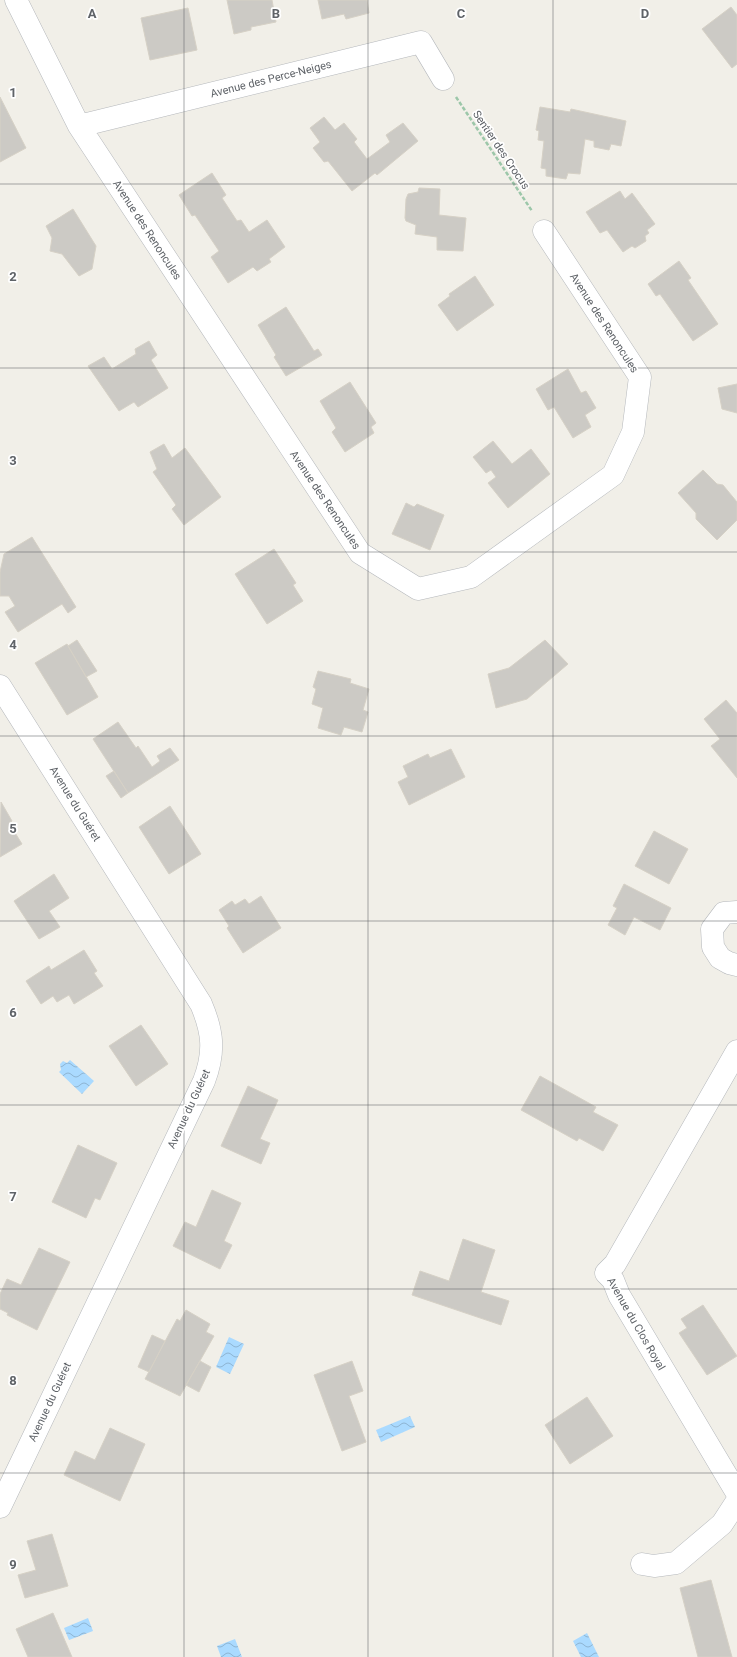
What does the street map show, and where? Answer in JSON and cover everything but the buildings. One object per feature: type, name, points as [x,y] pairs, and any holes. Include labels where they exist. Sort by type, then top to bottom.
[{"type":"street","name":"Avenue des Renoncules","points":[[16,0],[79,126],[360,553],[418,589],[470,577],[613,475],[633,432],[640,377],[544,231]]},
{"type":"street","name":"Avenue des Perce-Neiges","points":[[79,126],[421,42],[443,79]]},
{"type":"street","name":"Avenue du Guéret","points":[[0,686],[201,1004],[207,1017],[212,1036],[209,1068],[204,1081],[0,1507]]},
{"type":"street","points":[[737,912],[724,913],[712,929],[713,947],[720,958],[737,965]]},
{"type":"street","name":"Avenue du Clos Royal","points":[[737,1051],[618,1258],[606,1273],[613,1280],[619,1295],[737,1493]]},
{"type":"street","points":[[642,1564],[654,1566],[676,1563],[722,1524],[737,1501]]},
{"type":"path","name":"Sentier des Crocus","points":[[443,79],[493,152],[544,231]]},
{"type":"water","points":[[70,1060],[94,1081],[82,1094],[59,1072],[61,1070],[60,1064],[63,1061],[67,1063]]},
{"type":"water","points":[[229,1337],[244,1344],[230,1374],[216,1367]]},
{"type":"water","points":[[410,1416],[415,1427],[381,1442],[376,1430]]},
{"type":"water","points":[[88,1618],[93,1631],[69,1640],[64,1628]]},
{"type":"water","points":[[587,1633],[599,1657],[581,1657],[573,1641]]},
{"type":"water","points":[[235,1639],[242,1657],[221,1657],[217,1646]]}]
